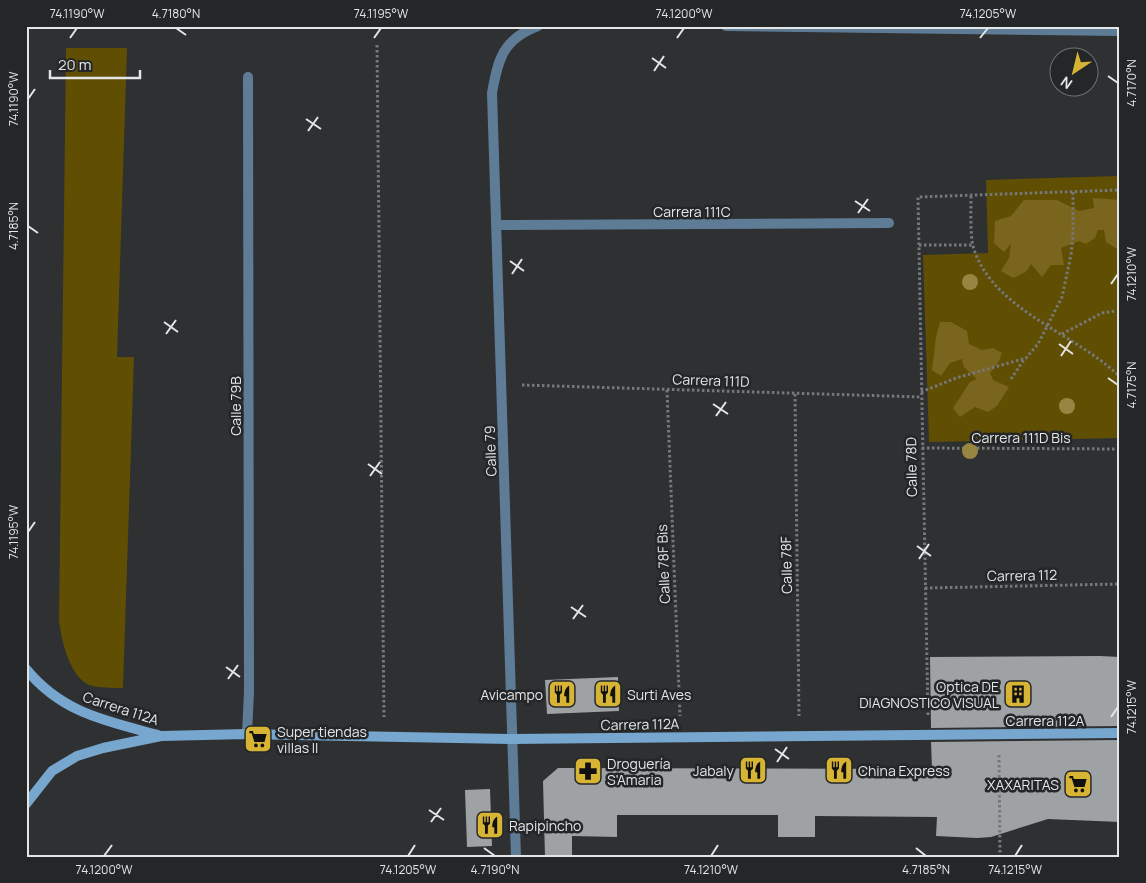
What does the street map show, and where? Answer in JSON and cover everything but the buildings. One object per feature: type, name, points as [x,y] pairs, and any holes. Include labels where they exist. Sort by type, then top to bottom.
[{"type":"street","name":"Calle 79","points":[[516,857],[492,93],[496,68],[507,46],[523,32],[538,26]]},
{"type":"street","points":[[726,26],[1120,31]]},
{"type":"street","name":"Calle 79B","points":[[248,77],[250,692],[248,734]]},
{"type":"street","name":"Carrera 111C","points":[[496,225],[889,223]]},
{"type":"street","name":"Carrera 112A","points":[[26,669],[51,695],[78,710],[161,736]]},
{"type":"street","name":"Carrera 112A","points":[[26,804],[52,772],[77,756],[103,748],[161,736],[248,734],[512,739],[1120,734]]},
{"type":"path","points":[[378,45],[384,738]]},
{"type":"path","points":[[1120,190],[971,196],[972,245],[983,268],[995,285],[1011,300],[1113,370],[1120,377]]},
{"type":"path","points":[[1011,378],[1038,344],[1049,326],[1062,297],[1073,236],[1073,192]]},
{"type":"path","name":"Calle 78D","points":[[928,735],[918,197],[971,196]]},
{"type":"path","points":[[919,245],[972,245]]},
{"type":"path","points":[[1062,334],[1102,313],[1116,310]]},
{"type":"path","points":[[921,392],[956,378],[1026,358]]},
{"type":"path","name":"Carrera 111D","points":[[501,385],[921,397]]},
{"type":"path","name":"Calle 78F Bis","points":[[667,390],[680,738]]},
{"type":"path","name":"Calle 78F","points":[[795,394],[799,736]]},
{"type":"path","name":"Carrera 111D Bis","points":[[922,448],[1120,448]]},
{"type":"path","name":"Carrera 112","points":[[925,588],[1120,584]]},
{"type":"path","points":[[999,734],[1000,857]]},
{"type":"shaded area","points":[[66,48],[127,48],[117,357],[134,357],[123,688],[94,686],[80,679],[67,656],[59,621]]},
{"type":"shaded area","points":[[1120,176],[1120,438],[929,442],[923,255],[988,253],[986,180]]},
{"type":"shaded area","points":[[1093,198],[1120,200],[1120,251],[1106,242],[1104,230],[1098,230],[1095,238],[1086,244],[1079,241],[1061,248],[1064,265],[1051,265],[1042,277],[1031,264],[1026,272],[1013,278],[1001,271],[1009,258],[1011,244],[1004,252],[994,243],[995,221],[1011,216],[1024,200],[1057,200],[1079,211],[1094,208]]},
{"type":"shaded area","points":[[940,322],[951,322],[967,331],[969,344],[982,350],[993,348],[1002,353],[999,361],[990,373],[993,380],[1009,387],[997,406],[988,412],[975,407],[960,417],[953,408],[970,382],[977,379],[964,367],[962,359],[950,363],[941,376],[932,370]]},
{"type":"place","name":"Avicampo","points":[[562,694]]},
{"type":"place","name":"Surti Aves","points":[[608,694]]},
{"type":"place","name":"Optica DE DIAGNOSTICO VISUAL","points":[[1018,694]]},
{"type":"place","name":"Super tiendas villas II","points":[[258,739]]},
{"type":"place","name":"Jabaly","points":[[753,770]]},
{"type":"place","name":"China Express","points":[[839,770]]},
{"type":"place","name":"Droguería S'Amaria","points":[[588,771]]},
{"type":"place","name":"XAXARITAS","points":[[1078,784]]},
{"type":"place","name":"Rapipincho","points":[[490,825]]}]
